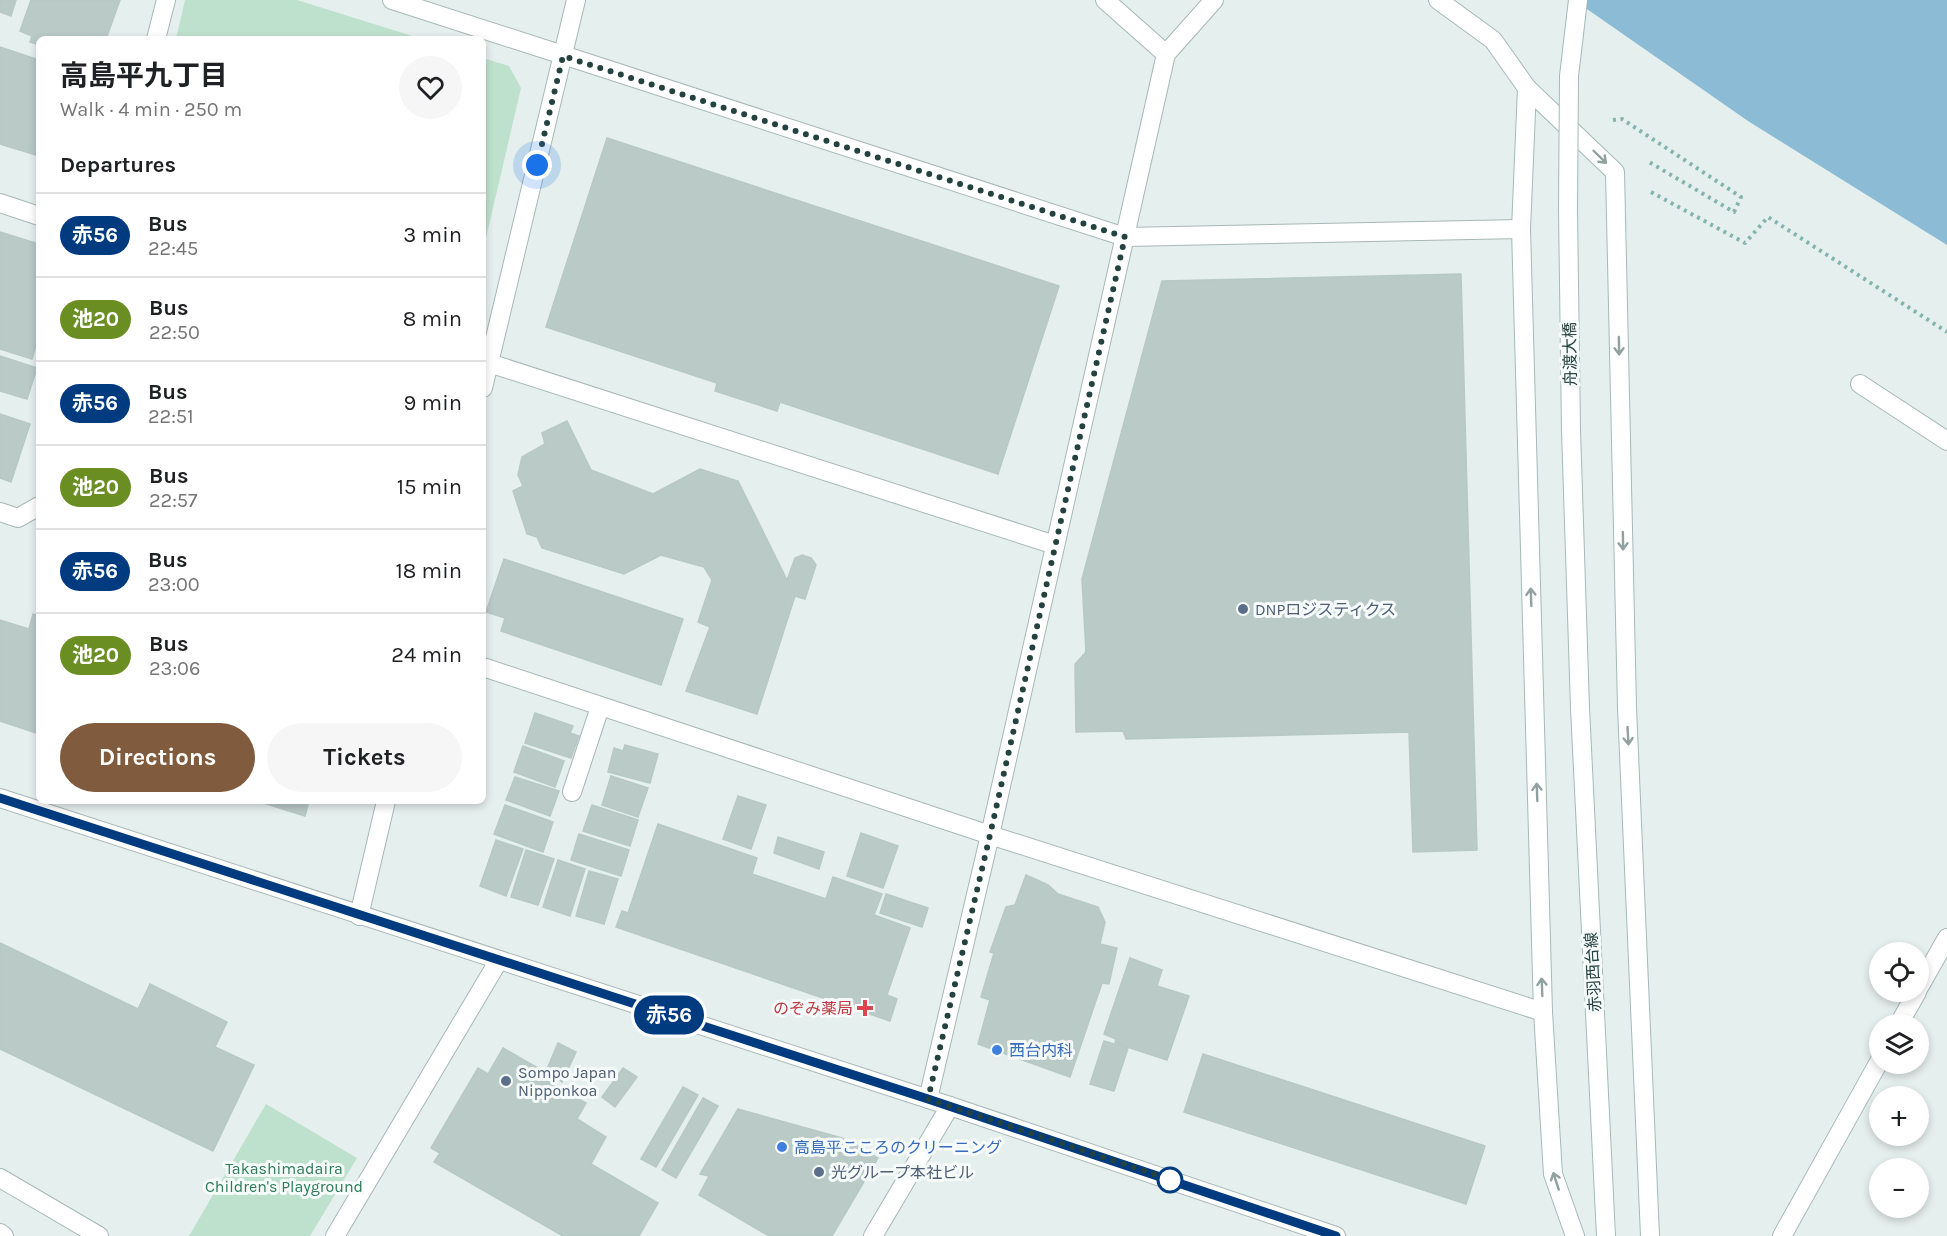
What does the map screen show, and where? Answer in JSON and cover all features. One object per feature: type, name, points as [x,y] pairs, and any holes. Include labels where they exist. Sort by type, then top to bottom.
[{"type":"street","points":[[157,36],[165,0]]},
{"type":"street","points":[[392,0],[1125,237],[1521,229]]},
{"type":"street","points":[[486,376],[576,0]]},
{"type":"street","points":[[1105,0],[1166,54]]},
{"type":"street","points":[[928,1099],[990,835],[1166,54],[1214,0]]},
{"type":"street","points":[[1438,0],[1493,40],[1527,87],[1615,172],[1627,708],[1650,1236]]},
{"type":"street","name":"舟渡大橋","points":[[1578,0],[1569,76],[1568,209],[1571,430],[1580,708]]},
{"type":"street","points":[[1527,87],[1521,229],[1543,1012],[1553,1174],[1575,1236]]},
{"type":"street","points":[[0,203],[36,215]]},
{"type":"street","points":[[489,363],[1055,545]]},
{"type":"street","points":[[1860,384],[1947,441]]},
{"type":"street","points":[[0,512],[18,518],[36,508]]},
{"type":"street","points":[[486,668],[990,835],[1543,1012]]},
{"type":"street","points":[[572,792],[600,707]]},
{"type":"street","name":"赤羽西台線","points":[[1580,708],[1606,1236]]},
{"type":"street","points":[[0,798],[951,1106],[1336,1236]]},
{"type":"street","points":[[359,916],[385,804]]},
{"type":"street","points":[[1929,971],[1947,938]]},
{"type":"street","points":[[335,1236],[499,960]]},
{"type":"street","points":[[1782,1236],[1872,1074]]},
{"type":"street","points":[[873,1236],[951,1106]]},
{"type":"street","points":[[0,1178],[99,1236]]},
{"type":"street","points":[[0,1233],[4,1236]]},
{"type":"path","points":[[1606,122],[1622,119],[1741,196],[1734,213],[1647,161]]},
{"type":"path","points":[[1615,172],[1745,243],[1768,217],[1947,332]]},
{"type":"green space","points":[[185,0],[297,0],[412,36],[177,36]]},
{"type":"green space","points":[[486,59],[509,66],[521,88],[486,238]]},
{"type":"green space","name":"Takashimadaira Children's Playground","points":[[266,1104],[357,1158],[310,1236],[189,1236]]},
{"type":"water","points":[[1574,0],[1947,0],[1947,245],[1748,121]]},
{"type":"building","points":[[0,0],[16,0],[11,16],[0,12]]},
{"type":"building","points":[[31,0],[120,0],[107,36],[36,36],[36,44],[30,42],[32,36],[20,31]]},
{"type":"building","points":[[0,47],[36,59],[36,155],[0,144]]},
{"type":"building","points":[[607,138],[1059,286],[998,474],[780,402],[777,411],[715,391],[717,383],[546,327]]},
{"type":"building","points":[[0,232],[36,243],[36,346],[32,359],[0,349]]},
{"type":"building","points":[[1461,274],[1477,850],[1413,852],[1409,732],[1126,739],[1123,731],[1076,732],[1075,664],[1086,652],[1082,579],[1162,281]]},
{"type":"building","points":[[0,356],[36,368],[27,399],[0,391]]},
{"type":"building","points":[[0,414],[30,424],[11,482],[0,478]]},
{"type":"building","points":[[567,421],[591,470],[653,494],[700,469],[738,481],[787,580],[795,558],[802,555],[811,558],[816,565],[805,599],[795,596],[757,714],[686,691],[710,627],[698,622],[712,580],[704,567],[661,555],[624,574],[542,548],[537,537],[527,534],[513,491],[523,486],[518,475],[522,457],[545,444],[542,433]]},
{"type":"building","points":[[504,559],[683,619],[661,685],[501,631],[505,618],[486,612]]},
{"type":"building","points":[[33,614],[36,615],[36,733],[0,721],[0,620],[29,629]]},
{"type":"building","points":[[535,713],[573,726],[570,733],[579,736],[571,758],[525,743]]},
{"type":"building","points":[[625,745],[658,754],[650,783],[608,772],[614,748],[623,751]]},
{"type":"building","points":[[523,746],[564,761],[555,787],[514,772]]},
{"type":"building","points":[[611,776],[648,788],[638,817],[602,805]]},
{"type":"building","points":[[515,777],[559,791],[550,816],[506,800]]},
{"type":"building","points":[[738,796],[766,805],[751,849],[723,839]]},
{"type":"building","points":[[267,804],[308,804],[305,816]]},
{"type":"building","points":[[505,805],[553,822],[543,852],[494,834]]},
{"type":"building","points":[[592,805],[638,820],[630,846],[583,831]]},
{"type":"building","points":[[658,824],[757,858],[752,874],[826,899],[833,877],[882,894],[874,915],[910,928],[887,995],[897,999],[890,1021],[616,927],[622,911],[628,913]]},
{"type":"building","points":[[861,833],[898,846],[883,888],[847,876]]},
{"type":"building","points":[[579,834],[629,850],[621,876],[571,860]]},
{"type":"building","points":[[778,837],[824,852],[819,869],[774,853]]},
{"type":"building","points":[[496,840],[523,849],[506,896],[480,886]]},
{"type":"building","points":[[526,850],[554,859],[538,905],[511,897]]},
{"type":"building","points":[[558,860],[585,869],[570,916],[543,907]]},
{"type":"building","points":[[589,871],[618,879],[604,924],[576,916]]},
{"type":"building","points":[[1026,875],[1048,885],[1058,894],[1098,907],[1105,922],[1100,944],[1117,948],[1109,984],[1102,983],[1070,1077],[978,1044],[990,1000],[981,997],[994,953],[990,952],[1006,907],[1015,905]]},
{"type":"building","points":[[886,894],[928,908],[922,927],[880,913]]},
{"type":"building","points":[[0,943],[138,1009],[150,984],[227,1022],[215,1047],[254,1065],[213,1151],[0,1049]]},
{"type":"building","points":[[1130,958],[1162,970],[1157,986],[1189,996],[1167,1060],[1115,1043],[1116,1039],[1104,1034]]},
{"type":"building","points":[[1104,1041],[1128,1048],[1114,1091],[1090,1084]]},
{"type":"building","points":[[558,1043],[576,1052],[562,1082],[547,1069]]},
{"type":"building","points":[[503,1048],[550,1075],[549,1082],[586,1103],[577,1119],[606,1137],[591,1164],[658,1203],[639,1236],[563,1236],[434,1162],[440,1153],[431,1148],[478,1068],[488,1074]]},
{"type":"building","points":[[1203,1054],[1485,1146],[1466,1204],[1184,1112]]},
{"type":"building","points":[[623,1068],[637,1077],[615,1107],[602,1097]]},
{"type":"building","points":[[683,1087],[698,1095],[656,1167],[641,1159]]},
{"type":"building","points":[[703,1098],[718,1106],[676,1178],[662,1170]]},
{"type":"building","points":[[738,1109],[842,1138],[878,1158],[832,1236],[769,1236],[699,1195],[709,1176],[700,1174]]},
{"type":"bus line","name":"赤56","points":[[0,798],[928,1099],[1336,1236]]},
{"type":"place","name":"DNPロジスティクス","points":[[1243,609]]},
{"type":"place","name":"のぞみ薬局","points":[[865,1008]]},
{"type":"place","name":"西台内科","points":[[997,1050]]},
{"type":"place","name":"Sompo Japan Nipponkoa","points":[[506,1081]]},
{"type":"place","name":"高島平こころのクリーニング","points":[[782,1147]]},
{"type":"place","name":"光グループ本社ビル","points":[[819,1172]]},
{"type":"route","points":[[537,165],[563,56],[1125,237],[928,1099],[1178,1182],[1170,1180]]}]
